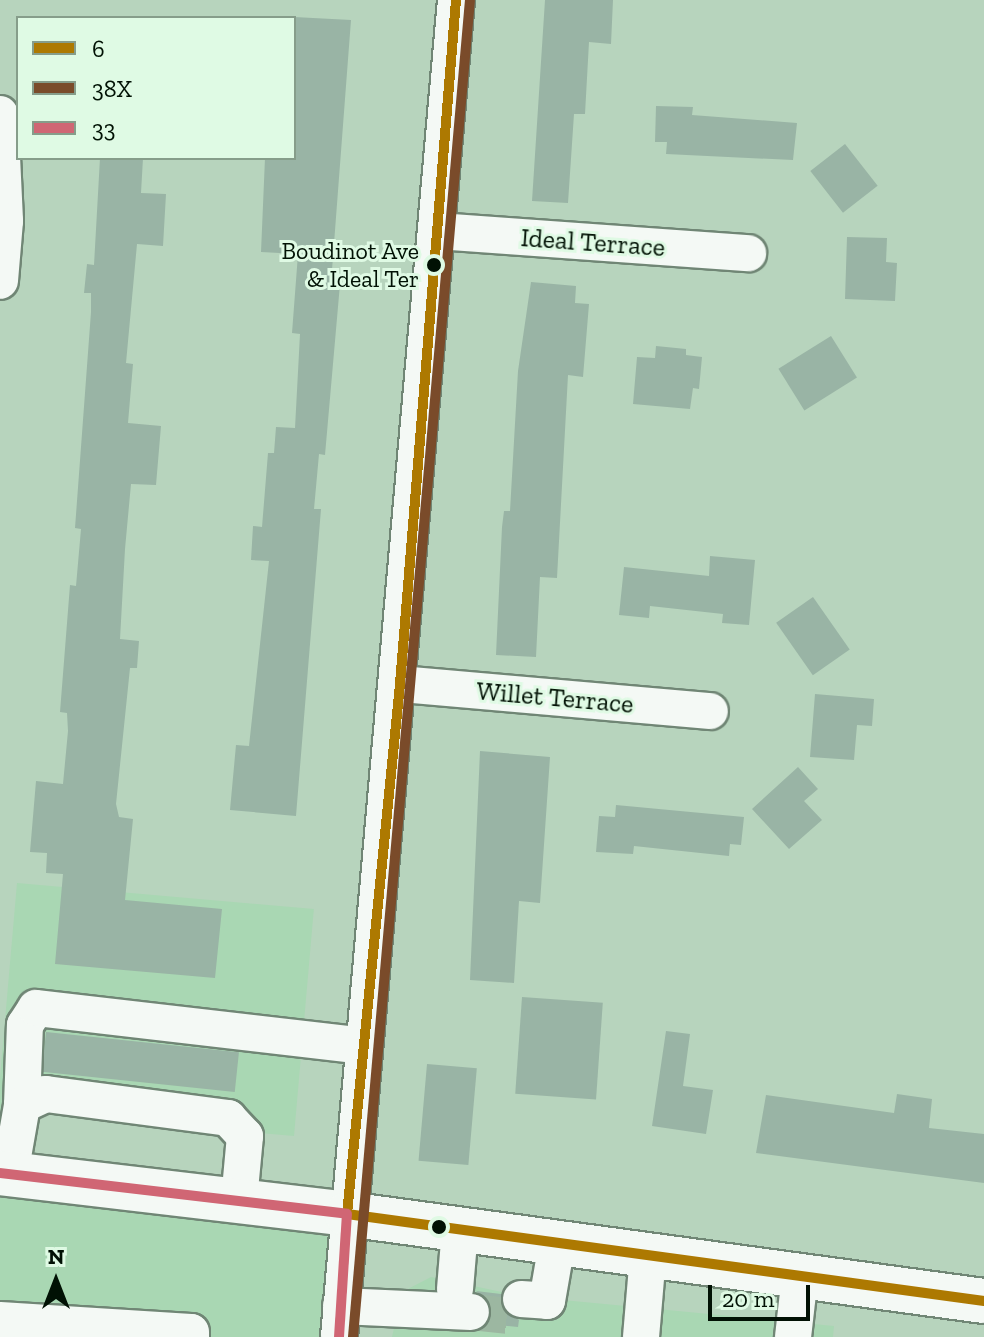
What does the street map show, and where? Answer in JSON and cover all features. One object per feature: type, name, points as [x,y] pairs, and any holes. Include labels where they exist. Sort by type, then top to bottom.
[{"type":"main road","points":[[5,1174],[347,1214],[984,1301]]},
{"type":"street","points":[[456,0],[400,684],[347,1214],[340,1322],[414,1323],[461,1308],[460,1230]]},
{"type":"street","points":[[0,114],[5,221],[0,281]]},
{"type":"street","name":"Ideal Terrace","points":[[438,231],[748,253]]},
{"type":"street","name":"Willet Terrace","points":[[400,684],[710,711]]},
{"type":"street","points":[[5,1174],[22,1105],[25,1025],[36,1008],[364,1046]]},
{"type":"street","points":[[22,1105],[46,1094],[228,1118],[245,1136],[239,1201]]},
{"type":"street","points":[[529,1306],[557,1243]]},
{"type":"street","points":[[641,1337],[648,1255]]},
{"type":"street","points":[[793,1337],[800,1276]]},
{"type":"street","points":[[0,1320],[191,1332],[191,1337]]},
{"type":"shaded area","points":[[17,883],[314,909],[294,1136],[0,1110],[0,1077]]},
{"type":"shaded area","points":[[0,1173],[347,1214],[339,1337],[0,1337]]},
{"type":"shaded area","points":[[431,1277],[521,1296],[834,1326],[833,1337],[392,1337],[402,1292]]},
{"type":"building","points":[[545,0],[613,0],[611,44],[589,42],[585,114],[574,114],[568,203],[532,201]]},
{"type":"building","points":[[296,17],[351,20],[331,283],[340,284],[325,455],[319,454],[314,509],[321,509],[296,816],[230,810],[236,745],[249,746],[269,561],[251,560],[253,526],[262,527],[268,453],[274,453],[276,427],[295,428],[300,334],[292,333],[298,254],[261,252],[265,160],[296,160]]},
{"type":"building","points":[[656,106],[693,107],[692,115],[797,123],[793,160],[666,154],[667,142],[655,142]]},
{"type":"building","points":[[845,144],[878,186],[843,213],[810,171]]},
{"type":"building","points":[[100,160],[143,160],[141,193],[166,194],[163,246],[137,244],[126,363],[133,364],[128,423],[161,426],[156,485],[131,484],[120,639],[139,641],[137,668],[130,668],[116,804],[119,817],[133,819],[125,900],[222,909],[215,978],[55,964],[63,874],[46,873],[47,853],[30,852],[36,781],[63,784],[68,731],[67,713],[60,712],[70,585],[76,586],[81,529],[75,528],[91,312],[91,293],[84,293],[87,264],[94,265]]},
{"type":"building","points":[[847,237],[887,238],[886,262],[897,263],[895,301],[845,299]]},
{"type":"building","points":[[531,282],[576,286],[575,303],[589,304],[583,377],[568,375],[557,578],[540,577],[536,657],[496,655],[502,527],[504,511],[510,511],[518,371]]},
{"type":"building","points":[[831,336],[857,378],[804,410],[778,369]]},
{"type":"building","points":[[656,346],[686,349],[686,355],[702,357],[699,389],[693,388],[690,409],[633,404],[637,357],[655,358]]},
{"type":"building","points":[[710,556],[755,560],[749,625],[722,623],[723,614],[650,606],[649,618],[619,615],[624,567],[709,576]]},
{"type":"building","points":[[813,597],[850,649],[813,675],[776,623]]},
{"type":"building","points":[[815,694],[874,699],[872,726],[857,725],[854,760],[810,757]]},
{"type":"building","points":[[480,751],[550,757],[540,903],[519,901],[514,983],[470,980]]},
{"type":"building","points":[[798,767],[818,789],[804,801],[822,820],[789,849],[752,809]]},
{"type":"building","points":[[616,805],[744,817],[741,845],[730,844],[729,856],[634,846],[633,854],[596,852],[599,816],[615,817]]},
{"type":"building","points":[[522,997],[603,1003],[596,1099],[515,1094]]},
{"type":"building","points":[[666,1031],[690,1034],[683,1086],[713,1090],[706,1134],[652,1126]]},
{"type":"building","points":[[46,1032],[239,1052],[235,1092],[42,1072]]},
{"type":"building","points":[[427,1064],[477,1068],[468,1165],[419,1161]]},
{"type":"building","points":[[897,1094],[932,1099],[929,1128],[984,1134],[984,1183],[756,1153],[766,1095],[894,1113]]},
{"type":"building","points":[[476,1291],[501,1294],[502,1309],[519,1320],[518,1327],[488,1324],[490,1303]]},
{"type":"tunnel","points":[[471,1312],[519,1317]]},
{"type":"transit line","name":"6","points":[[456,0],[400,684],[347,1214],[984,1301]]},
{"type":"transit line","name":"38X","points":[[353,1337],[470,1]]},
{"type":"transit line","name":"33","points":[[0,1173],[347,1214]]},
{"type":"transit line","name":"33","points":[[339,1337],[347,1214]]},
{"type":"place","name":"Boudinot Ave & Ideal Ter","points":[[434,265]]}]
